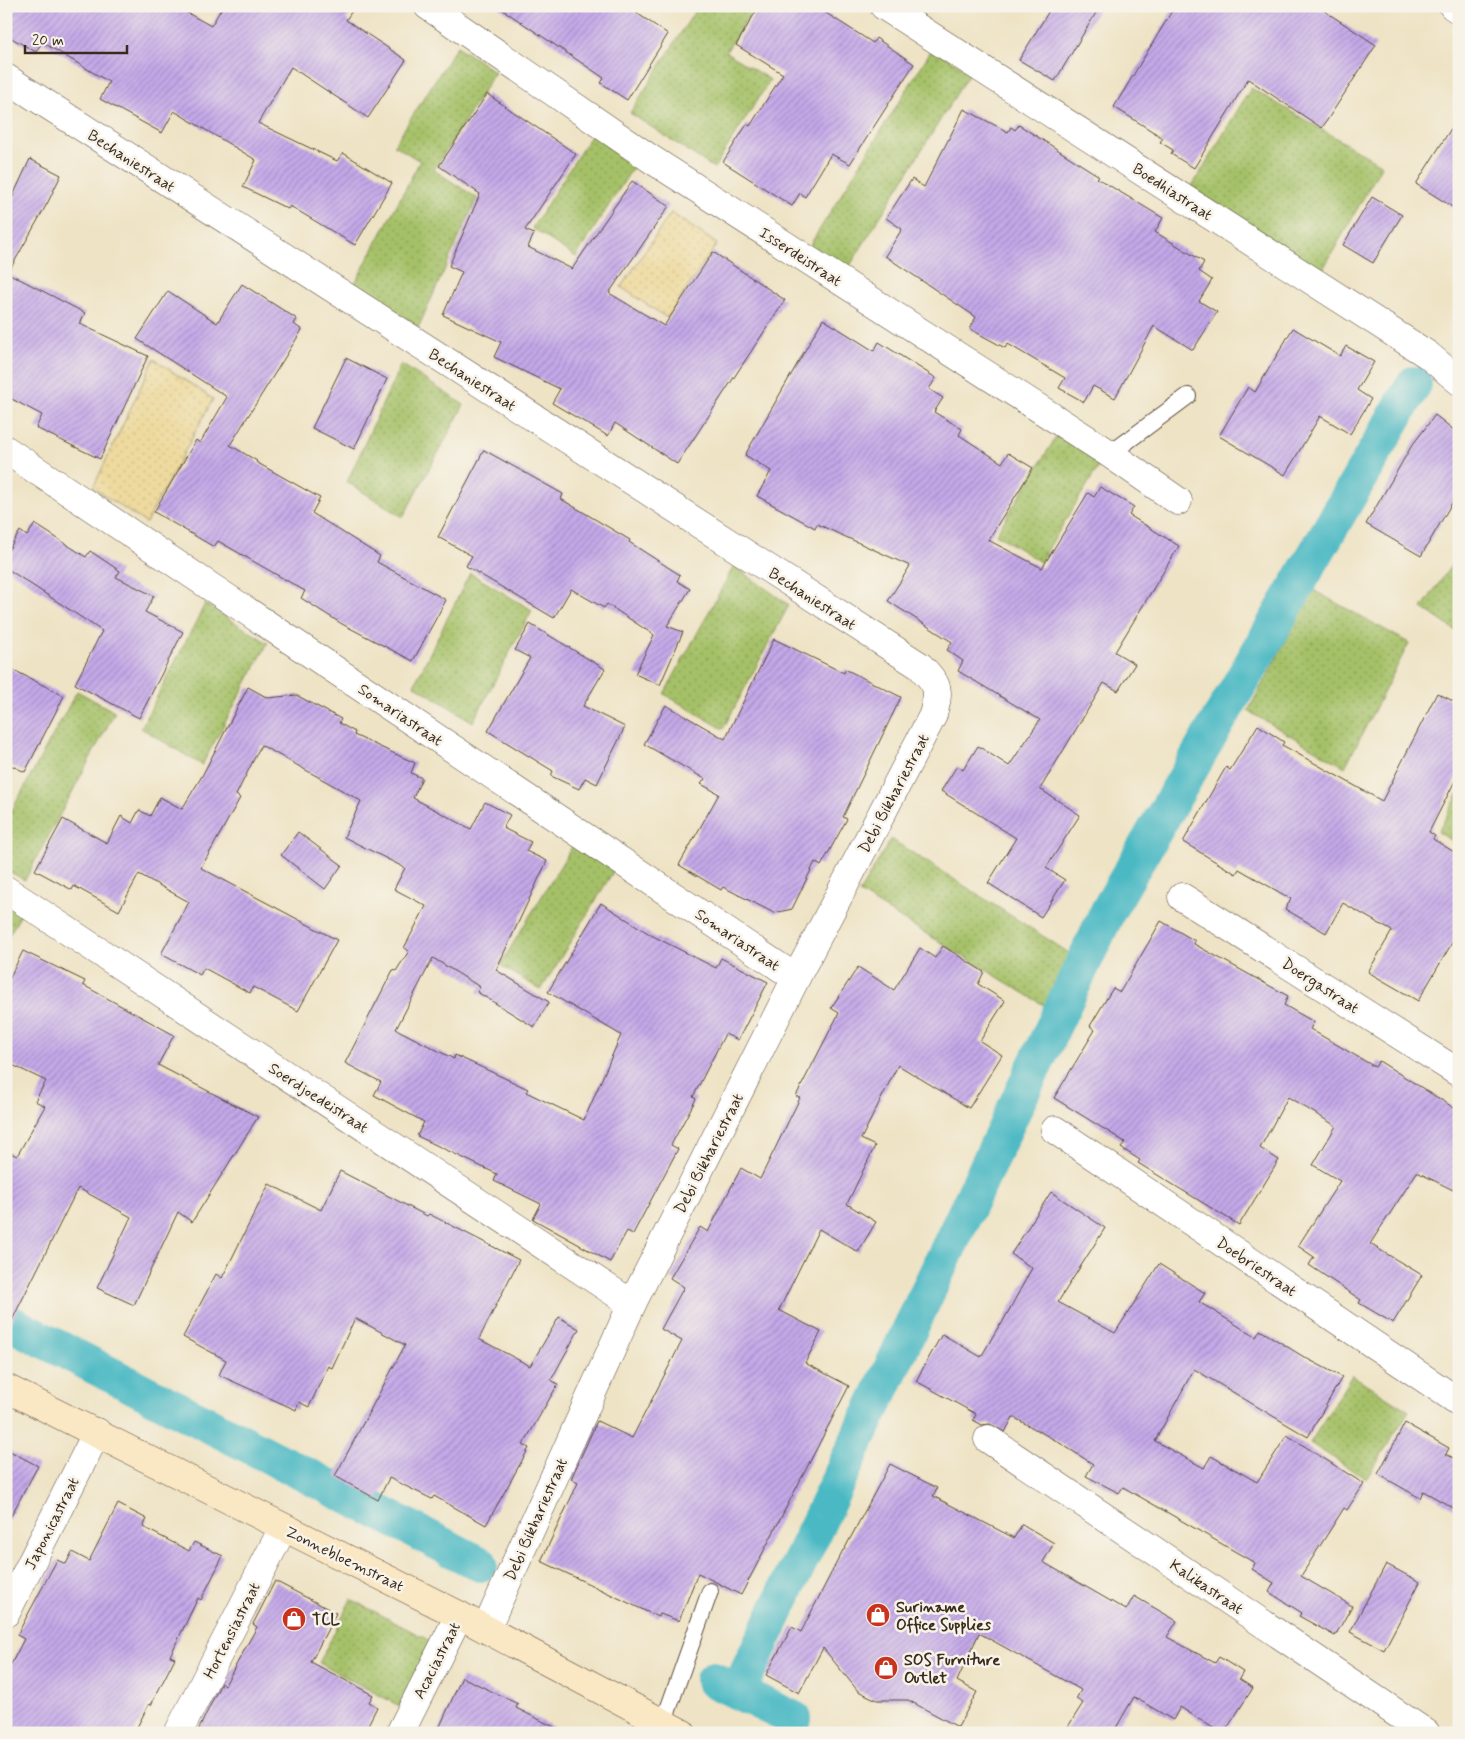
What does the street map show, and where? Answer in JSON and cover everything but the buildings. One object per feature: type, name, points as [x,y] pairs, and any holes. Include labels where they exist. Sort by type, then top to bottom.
[{"type":"street","name":"Isserdeistraat","points":[[428,6],[651,158],[1110,454],[1178,501]]},
{"type":"street","name":"Boedhiastraat","points":[[884,6],[1428,355],[1459,380]]},
{"type":"street","points":[[1453,6],[1459,10]]},
{"type":"street","name":"Bechaniestraat","points":[[6,78],[920,666],[936,684]]},
{"type":"street","name":"Somariastraat","points":[[6,450],[796,978]]},
{"type":"street","name":"Debi Bikhariestraat","points":[[486,1629],[632,1304],[796,978],[934,715],[938,698],[936,684]]},
{"type":"street","name":"Soerdjoedeistraat","points":[[6,890],[632,1304]]},
{"type":"street","name":"Doergastraat","points":[[1182,897],[1459,1073]]},
{"type":"street","name":"Doebriestraat","points":[[1055,1130],[1459,1402]]},
{"type":"street","name":"Zonnebloemstraat","points":[[6,1388],[460,1615],[662,1727]]},
{"type":"street","name":"Japonicastraat","points":[[6,1613],[96,1432]]},
{"type":"street","name":"Kalikastraat","points":[[988,1439],[1426,1733]]},
{"type":"street","name":"Hortensiastraat","points":[[178,1733],[283,1528]]},
{"type":"street","name":"Acaciastraat","points":[[400,1733],[460,1615]]},
{"type":"lane","points":[[1110,454],[1188,396]]},
{"type":"lane","points":[[662,1727],[710,1591]]},
{"type":"green space","points":[[698,6],[755,6],[726,52],[770,80],[714,168],[630,113]]},
{"type":"green space","points":[[457,46],[495,72],[434,170],[477,198],[418,328],[354,285],[420,161],[394,145]]},
{"type":"green space","points":[[932,49],[970,72],[846,272],[808,248]]},
{"type":"green space","points":[[1251,88],[1382,165],[1322,271],[1189,191]]},
{"type":"green space","points":[[593,132],[637,161],[576,257],[532,228]]},
{"type":"green space","points":[[401,364],[464,405],[403,517],[347,482]]},
{"type":"green space","points":[[1058,434],[1102,461],[1040,562],[996,534]]},
{"type":"green space","points":[[1459,554],[1459,633],[1422,608]]},
{"type":"green space","points":[[734,566],[789,605],[723,729],[664,694]]},
{"type":"green space","points":[[470,573],[532,610],[473,722],[414,685]]},
{"type":"green space","points":[[1313,590],[1409,643],[1345,767],[1248,711]]},
{"type":"green space","points":[[205,604],[268,643],[202,765],[141,728]]},
{"type":"green space","points":[[77,691],[115,712],[25,880],[6,870],[6,821]]},
{"type":"green space","points":[[1459,793],[1459,845],[1438,832]]},
{"type":"green space","points":[[891,839],[1071,954],[1047,1007],[859,893]]},
{"type":"green space","points":[[575,842],[616,867],[541,990],[500,965]]},
{"type":"green space","points":[[6,902],[22,913],[6,940]]},
{"type":"green space","points":[[1352,1375],[1409,1411],[1366,1479],[1310,1443]]},
{"type":"green space","points":[[351,1599],[432,1642],[403,1708],[319,1663]]},
{"type":"sand","points":[[671,213],[717,244],[667,318],[621,287]]},
{"type":"sand","points":[[154,359],[213,399],[146,523],[93,488]]},
{"type":"waterway","points":[[738,1692],[1108,911],[1414,384]]},
{"type":"waterway","points":[[6,1321],[480,1564]]},
{"type":"waterway","points":[[713,1680],[794,1719]]},
{"type":"place","name":"Suriname Office Supplies","points":[[878,1615]]},
{"type":"place","name":"TCL","points":[[294,1619]]},
{"type":"place","name":"SOS Furniture Outlet","points":[[886,1668]]}]
